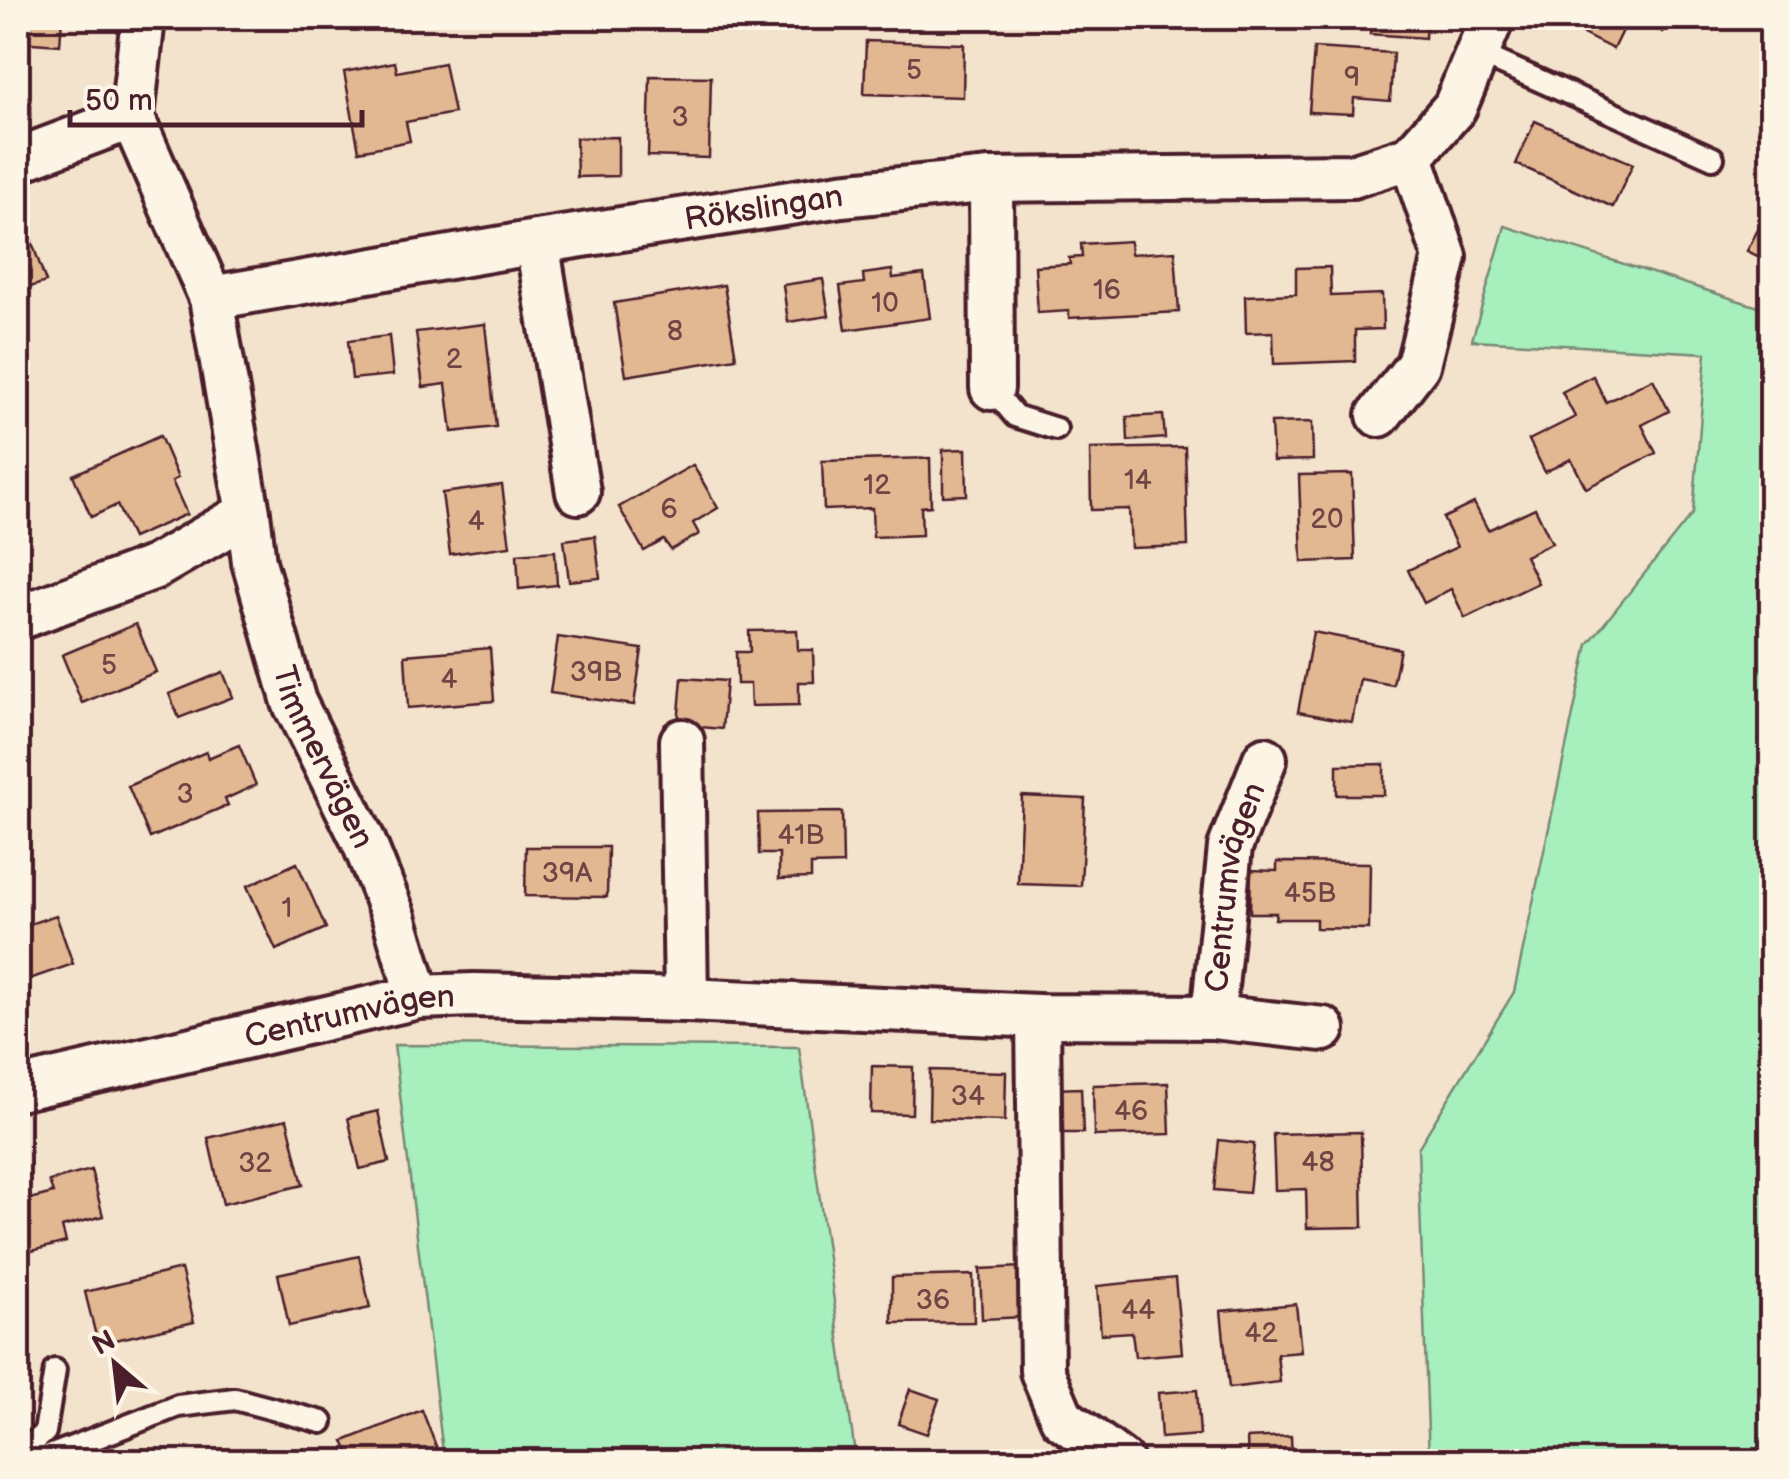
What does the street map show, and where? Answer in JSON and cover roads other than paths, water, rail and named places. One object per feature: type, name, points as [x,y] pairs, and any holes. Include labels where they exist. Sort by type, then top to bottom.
[{"type":"street","name":"Timmervägen","points":[[142,18],[132,116],[211,298],[254,562],[294,702],[363,840],[394,917],[418,996]]},
{"type":"street","points":[[1379,415],[1418,365],[1445,257],[1411,157],[1455,108],[1485,35]]},
{"type":"street","points":[[18,160],[132,116]]},
{"type":"street","name":"Rökslingan","points":[[211,298],[841,195],[991,180],[1352,176],[1411,157]]},
{"type":"street","points":[[991,180],[992,388]]},
{"type":"street","points":[[538,242],[578,492]]},
{"type":"street","points":[[18,618],[155,567],[248,512]]},
{"type":"street","points":[[682,741],[686,1000]]},
{"type":"street","name":"Centrumvägen","points":[[1213,1017],[1230,847],[1265,760]]},
{"type":"street","name":"Centrumvägen","points":[[18,1089],[418,996],[686,1000],[1038,1016],[1213,1017],[1323,1028]]},
{"type":"street","points":[[1038,1016],[1042,1372],[1062,1418],[1122,1462]]},
{"type":"lane","points":[[1485,35],[1714,158]]},
{"type":"lane","points":[[992,388],[1015,416],[1056,429]]},
{"type":"lane","points":[[18,1456],[46,1432],[56,1370]]},
{"type":"lane","points":[[34,1462],[178,1406],[236,1399],[322,1422]]}]
